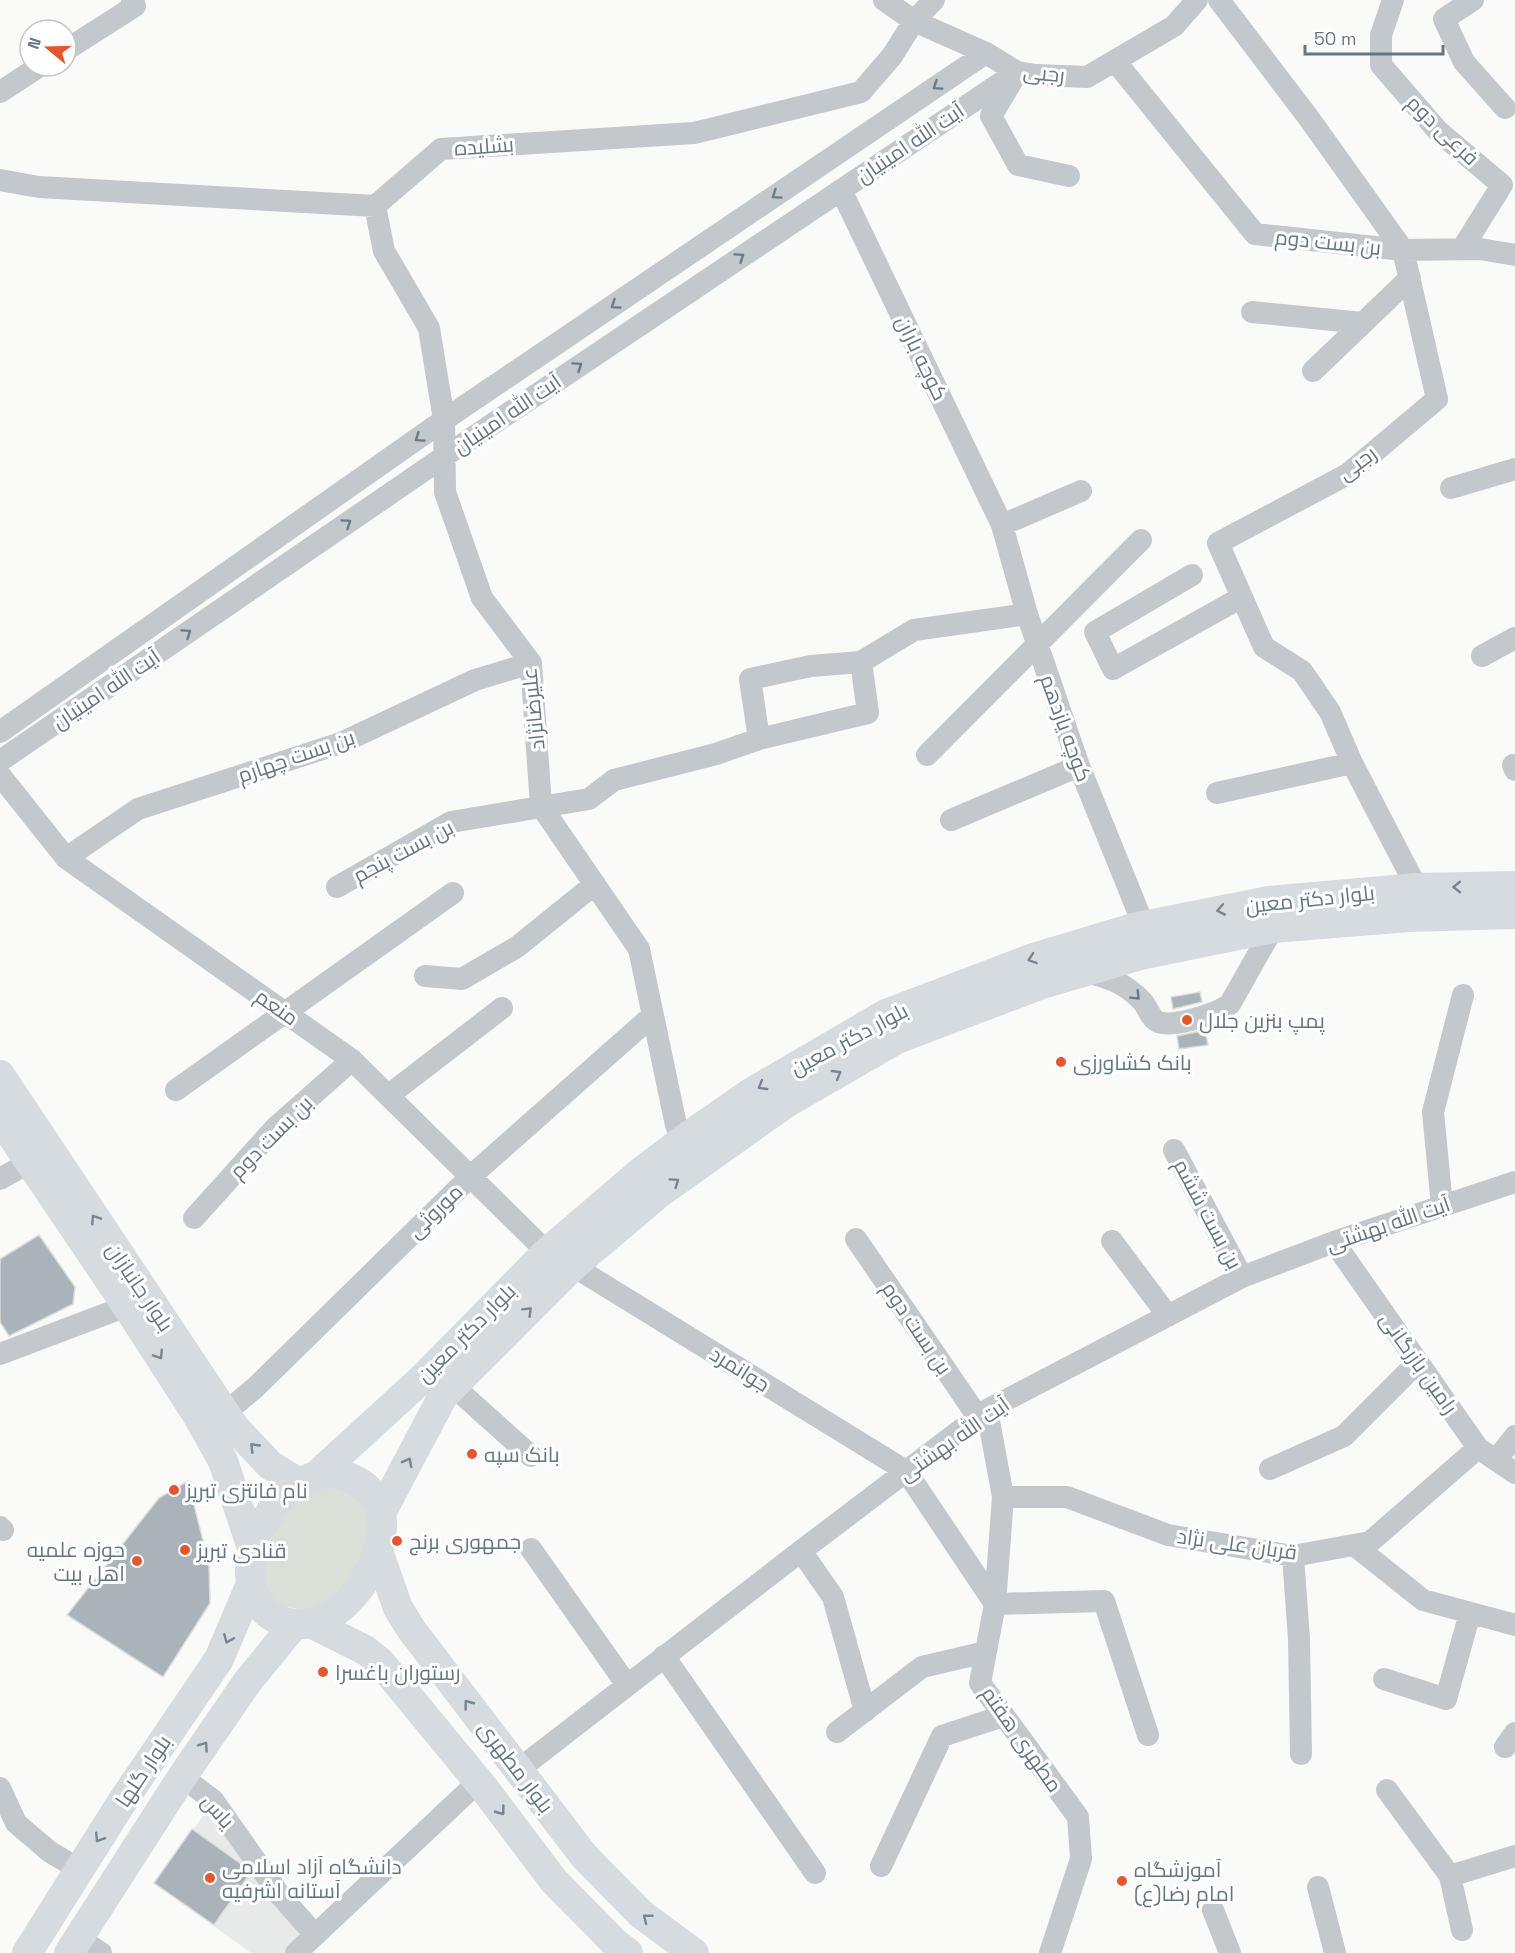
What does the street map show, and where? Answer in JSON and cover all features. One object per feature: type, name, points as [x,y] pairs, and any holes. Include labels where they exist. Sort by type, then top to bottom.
[{"type":"main road","name":"بلوار دکتر معین","points":[[308,1479],[424,1377],[547,1252],[641,1172],[749,1094],[886,1014],[1033,958],[1144,926],[1269,901],[1417,888],[1515,886]]},
{"type":"main road","name":"بلوار دکتر معین","points":[[381,1514],[443,1396],[573,1266],[658,1194],[777,1110],[897,1039],[1042,984],[1140,955],[1273,928],[1408,917],[1515,914]]},
{"type":"main road","name":"بلوار جانبازان","points":[[0,1075],[136,1301],[223,1461],[252,1548]]},
{"type":"main road","name":"بلوار جانبازان","points":[[0,1118],[30,1162],[235,1428],[270,1465],[308,1479]]},
{"type":"main road","points":[[338,1473],[357,1481],[373,1495],[381,1514],[382,1533],[378,1551],[364,1579],[346,1605],[332,1616],[303,1625],[274,1618],[258,1604],[250,1586],[249,1566],[252,1548],[266,1520],[285,1494],[308,1479],[338,1473]]},
{"type":"main road","name":"بلوار مطهری","points":[[378,1551],[398,1608],[411,1629],[584,1856],[641,1914],[694,1953]]},
{"type":"main road","name":"بلوار گلها","points":[[27,1953],[120,1805],[219,1659],[250,1586]]},
{"type":"main road","name":"بلوار مطهری","points":[[303,1625],[365,1650],[380,1662],[478,1782],[554,1881],[615,1944],[628,1953]]},
{"type":"main road","name":"بلوار گلها","points":[[82,1948],[182,1777],[248,1681],[303,1625]]},
{"type":"main road","points":[[380,1662],[379,1650],[384,1637],[391,1629],[411,1629]]},
{"type":"main road","points":[[48,1919],[82,1948]]},
{"type":"street","points":[[78,42],[135,6],[132,0]]},
{"type":"street","name":"رجبی","points":[[884,0],[914,21],[986,53],[1017,72],[1087,77],[1174,26],[1197,0]]},
{"type":"street","name":"بشلیده","points":[[375,206],[441,149],[694,133],[861,92],[892,56],[914,21],[934,0]]},
{"type":"street","name":"رجبی","points":[[1220,0],[1308,117],[1403,250],[1437,399],[1348,474],[1218,543],[1264,647],[1302,671],[1329,712],[1352,763],[1417,888]]},
{"type":"street","name":"فرعی دوم","points":[[1393,0],[1381,35],[1381,65],[1438,131],[1502,185],[1462,249]]},
{"type":"street","points":[[1473,0],[1444,19],[1464,62],[1505,108]]},
{"type":"street","name":"آیت الله امینیان","points":[[0,732],[444,420],[986,53]]},
{"type":"street","name":"بن بست دوم","points":[[1115,61],[1255,234],[1403,250],[1480,249],[1515,255]]},
{"type":"street","points":[[1017,72],[991,116],[1018,165],[1069,176]]},
{"type":"street","name":"آیت الله امینیان","points":[[0,761],[445,456],[1017,72]]},
{"type":"street","points":[[0,92],[22,78]]},
{"type":"street","points":[[0,180],[39,187],[375,206]]},
{"type":"street","name":"کوچه باران","points":[[841,190],[1002,525]]},
{"type":"street","name":"علیرضانژاد","points":[[375,206],[384,251],[429,328],[444,420],[446,492],[482,598],[531,663],[542,806],[639,949],[676,1125],[683,1140]]},
{"type":"street","points":[[1313,371],[1410,278]]},
{"type":"street","points":[[1252,312],[1364,322]]},
{"type":"street","points":[[1451,488],[1515,469]]},
{"type":"street","points":[[1002,525],[1081,491]]},
{"type":"street","name":"کوچه یازدهم","points":[[1002,525],[1027,614],[1079,766],[1144,926]]},
{"type":"street","points":[[927,755],[1141,540]]},
{"type":"street","points":[[1192,575],[1095,632],[1113,669],[1242,597]]},
{"type":"street","points":[[759,739],[750,679],[811,666],[861,662],[914,630],[1027,614]]},
{"type":"street","points":[[1482,656],[1515,639]]},
{"type":"street","name":"بن بست پنجم","points":[[337,887],[451,822],[589,799],[614,780],[716,754],[759,739],[868,713],[861,662]]},
{"type":"street","name":"بن بست چهارم","points":[[66,858],[138,809],[341,743],[475,680],[531,663]]},
{"type":"street","points":[[1217,793],[1352,763]]},
{"type":"street","points":[[951,820],[1079,766]]},
{"type":"street","name":"منعم","points":[[0,775],[66,858],[352,1060],[547,1252]]},
{"type":"street","points":[[425,976],[462,979],[517,947],[595,884]]},
{"type":"street","points":[[176,1090],[453,894]]},
{"type":"street","points":[[1084,972],[1109,977],[1127,987],[1143,1002],[1155,1021],[1164,1024],[1187,1020],[1221,1011],[1230,1004],[1273,928]]},
{"type":"street","points":[[1442,1206],[1433,1112],[1464,995]]},
{"type":"street","points":[[388,1095],[502,1008]]},
{"type":"street","name":"موروثی","points":[[225,1413],[256,1387],[471,1176],[652,1016]]},
{"type":"street","name":"بن بست دوم","points":[[194,1218],[275,1128],[352,1060]]},
{"type":"street","name":"بن بست ششم","points":[[1174,1150],[1242,1277]]},
{"type":"street","points":[[0,1179],[30,1162]]},
{"type":"street","name":"آیت الله بهشتی","points":[[518,1770],[801,1551],[983,1414],[1242,1277],[1334,1242],[1515,1182]]},
{"type":"street","name":"بن بست دوم","points":[[856,1239],[983,1414]]},
{"type":"street","points":[[1113,1241],[1168,1316]]},
{"type":"street","name":"رامین بازرگانی","points":[[1334,1242],[1418,1362],[1487,1454],[1515,1473]]},
{"type":"street","name":"جوانمرد","points":[[573,1266],[906,1472]]},
{"type":"street","points":[[0,1354],[136,1301]]},
{"type":"street","points":[[1270,1469],[1344,1436],[1418,1362]]},
{"type":"street","points":[[453,1386],[531,1456]]},
{"type":"street","name":"مطهری هفتم","points":[[983,1414],[1003,1497],[995,1604],[980,1683],[1078,1817],[1081,1859],[1050,1953]]},
{"type":"street","points":[[1487,1454],[1515,1436]]},
{"type":"street","name":"قربان علی نژاد","points":[[1003,1497],[1067,1497],[1168,1535],[1293,1556],[1370,1542],[1487,1454]]},
{"type":"street","points":[[906,1472],[995,1604],[1104,1601],[1148,1735]]},
{"type":"street","points":[[1354,1545],[1423,1600],[1515,1625]]},
{"type":"street","points":[[531,1549],[627,1685]]},
{"type":"street","points":[[801,1551],[833,1597],[865,1711]]},
{"type":"street","points":[[1293,1556],[1299,1639],[1301,1754]]},
{"type":"street","points":[[1384,1679],[1446,1699],[1470,1613]]},
{"type":"street","points":[[837,1732],[922,1667],[986,1652]]},
{"type":"street","points":[[664,1656],[815,1872]]},
{"type":"street","points":[[880,1866],[942,1736],[1004,1716]]},
{"type":"street","name":"یاس","points":[[182,1777],[213,1800],[231,1823],[279,1894],[307,1946]]},
{"type":"street","points":[[307,1946],[478,1782]]},
{"type":"street","points":[[0,1788],[16,1823],[50,1852],[79,1869]]},
{"type":"street","points":[[1387,1790],[1450,1876],[1462,1930]]},
{"type":"street","points":[[1450,1876],[1515,1856]]},
{"type":"street","points":[[1318,1887],[1335,1953]]},
{"type":"street","points":[[1213,1910],[1230,1953]]},
{"type":"shaded area","points":[[344,1485],[362,1498],[372,1533],[349,1585],[314,1613],[275,1604],[262,1587],[267,1541],[279,1518],[320,1486]]},
{"type":"shaded area","name":"دانشگاه آزاد اسلامی آستانه اشرفیه","points":[[208,1809],[305,1931],[284,1953],[251,1953],[154,1883]]},
{"type":"building","points":[[1200,992],[1202,1002],[1173,1009],[1171,997]]},
{"type":"building","points":[[1205,1030],[1208,1045],[1179,1049],[1177,1036]]},
{"type":"building","points":[[39,1235],[75,1287],[73,1304],[9,1336],[0,1322],[0,1259]]},
{"type":"building","points":[[188,1481],[209,1565],[210,1603],[163,1677],[67,1615],[159,1498]]},
{"type":"building","points":[[192,1829],[241,1864],[249,1875],[214,1925],[154,1883]]},
{"type":"place","name":"پمپ بنزین جلال","points":[[1187,1020]]},
{"type":"place","name":"بانک کشاورزی","points":[[1061,1062]]},
{"type":"place","name":"بانک سپه","points":[[472,1454]]},
{"type":"place","name":"نام فانتزی تبریز","points":[[174,1490]]},
{"type":"place","name":"جمهوری برنج","points":[[397,1541]]},
{"type":"place","name":"قنادی تبریز","points":[[185,1550]]},
{"type":"place","name":"حوزه علمیه اهل بیت","points":[[137,1561]]},
{"type":"place","name":"رستوران باغسرا","points":[[323,1672]]},
{"type":"place","name":"دانشگاه آزاد اسلامی آستانه اشرفیه","points":[[210,1878]]},
{"type":"place","name":"آموزشگاه امام رضا(ع)","points":[[1122,1881]]}]
